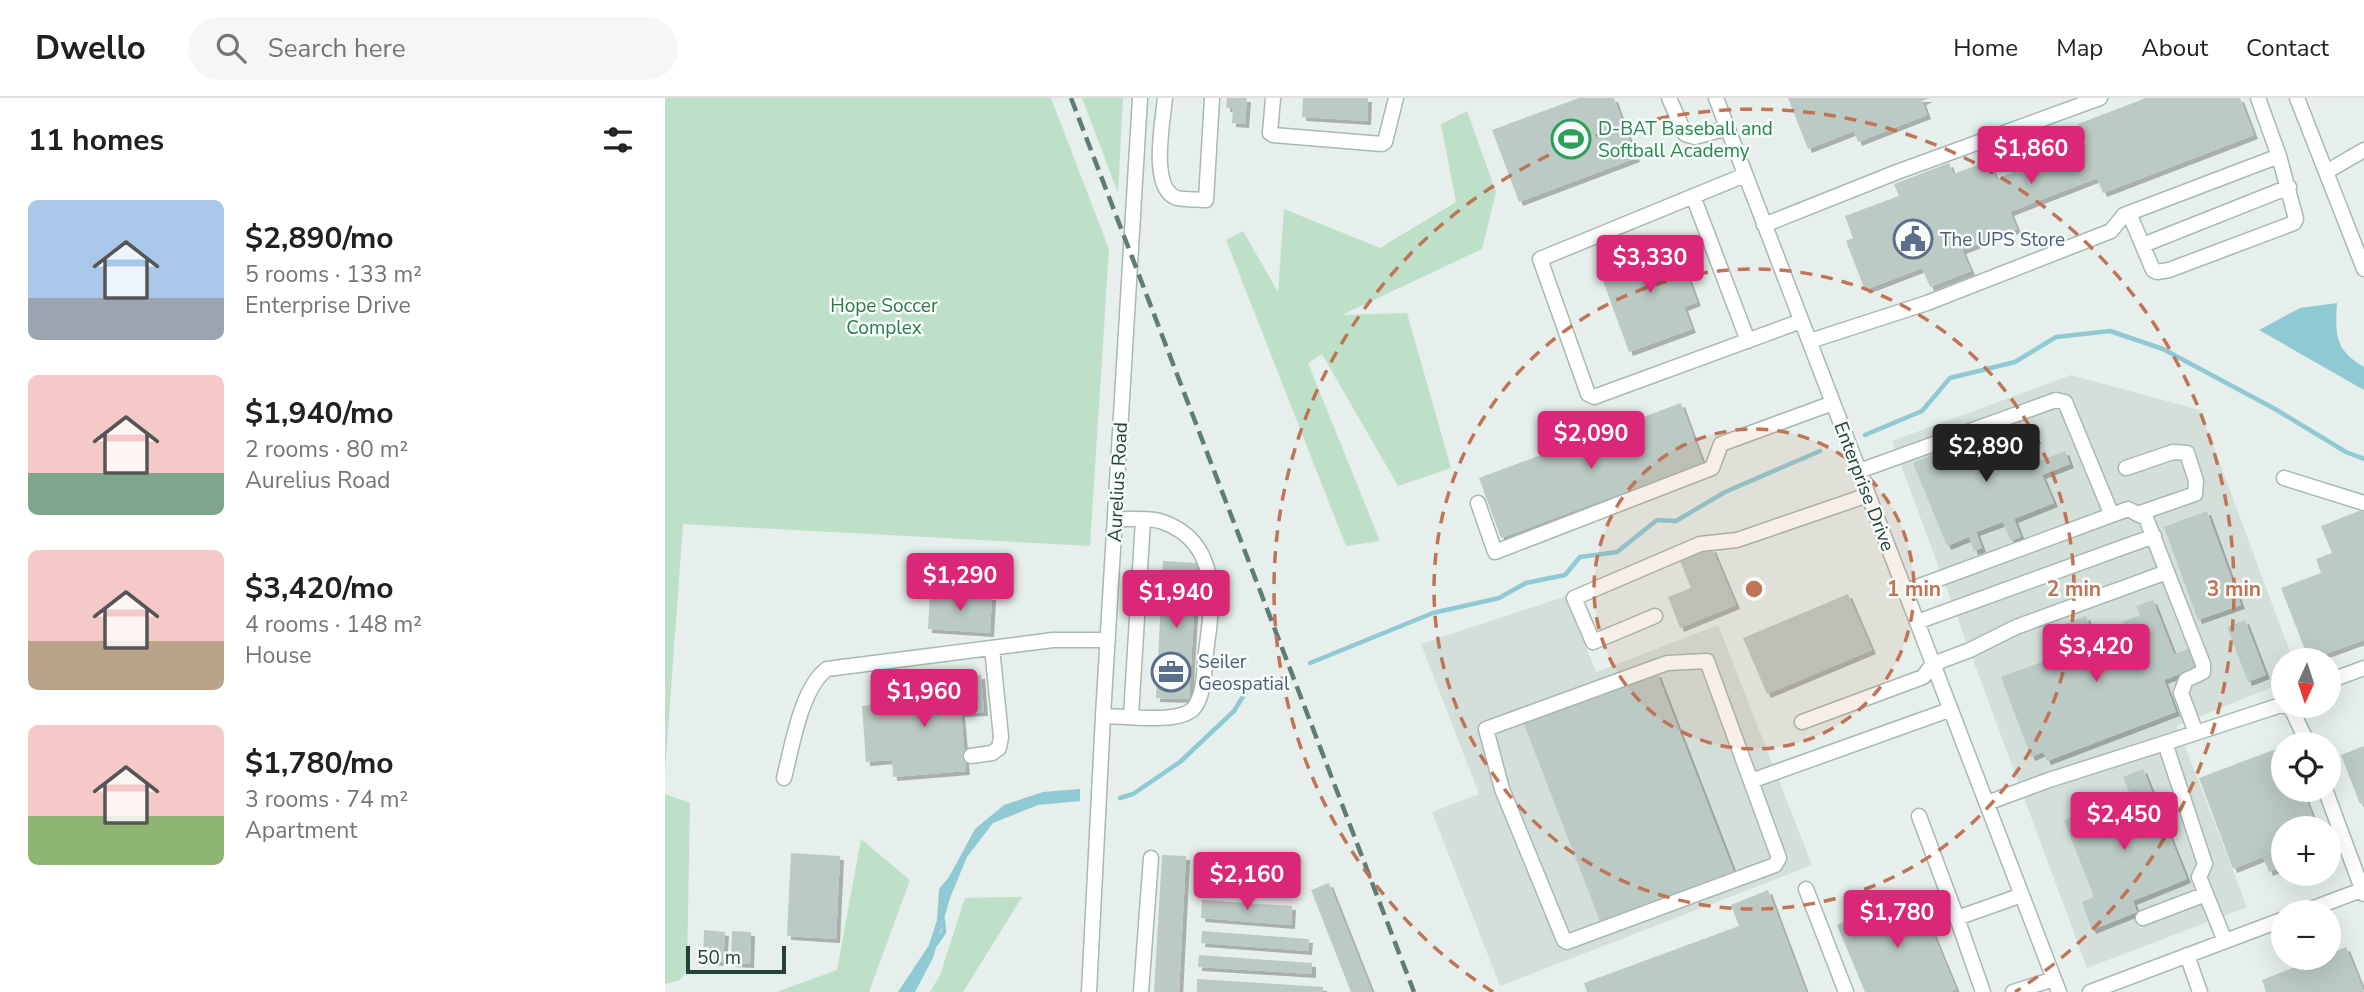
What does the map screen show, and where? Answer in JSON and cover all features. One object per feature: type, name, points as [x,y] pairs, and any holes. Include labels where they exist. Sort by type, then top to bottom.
[{"type":"street","name":"Aurelius Road","points":[[1089,992],[1140,98]]},
{"type":"street","points":[[1165,98],[1159,174],[1164,187],[1176,198],[1206,200],[1212,98]]},
{"type":"street","points":[[1273,98],[1272,135],[1382,144],[1389,131],[1396,98]]},
{"type":"street","points":[[1669,98],[1685,135],[1695,137],[1727,128]]},
{"type":"street","name":"Enterprise Drive","points":[[1716,98],[2057,986]]},
{"type":"street","points":[[1764,225],[1897,172],[2100,98]]},
{"type":"street","points":[[2129,213],[2153,270],[2162,273],[2294,223],[2297,219],[2289,187],[2257,98]]},
{"type":"street","points":[[2297,98],[2364,269]]},
{"type":"street","points":[[2326,172],[2364,150]]},
{"type":"street","points":[[1810,341],[1927,303],[2111,231],[2124,215],[2279,156]]},
{"type":"street","points":[[1745,175],[1539,259],[1588,394],[1594,397],[1801,321]]},
{"type":"street","points":[[2143,245],[2289,187]]},
{"type":"street","points":[[1693,196],[1748,341]]},
{"type":"street","points":[[1859,471],[2056,400],[2065,402],[2111,513]]},
{"type":"street","points":[[1478,503],[1495,552],[1712,468],[1721,444],[1833,403]]},
{"type":"street","points":[[2126,468],[2173,452],[2187,453],[2196,481],[2195,494],[2137,514]]},
{"type":"street","points":[[2284,478],[2364,503]]},
{"type":"street","points":[[1655,616],[1593,642],[1574,598],[1700,544],[1737,540],[1868,495]]},
{"type":"street","points":[[1906,591],[2111,513],[2128,509],[2146,518],[2203,664],[2203,671],[2186,680],[2181,693],[2196,733]]},
{"type":"street","points":[[1103,716],[1175,717],[1192,709],[1200,696],[1212,611],[1208,565],[1188,535],[1161,521],[1115,519]]},
{"type":"street","points":[[1132,716],[1143,520]]},
{"type":"street","points":[[1917,622],[2154,536]]},
{"type":"street","points":[[1802,722],[1923,677],[1933,664],[1970,650],[2016,627],[2167,572]]},
{"type":"street","points":[[784,778],[808,690],[816,677],[827,669],[1053,640],[1108,640]]},
{"type":"street","points":[[971,756],[992,753],[999,748],[1001,737],[992,648]]},
{"type":"street","points":[[1707,661],[1751,781],[1780,858],[1775,866],[1567,942],[1502,789],[1486,729],[1667,663],[1707,661]]},
{"type":"street","points":[[2341,677],[2364,668]]},
{"type":"street","points":[[1987,803],[2049,780],[2281,705],[2291,708],[2302,732]]},
{"type":"street","points":[[1751,781],[1949,710]]},
{"type":"street","points":[[2165,743],[2205,864],[2199,877],[2225,941]]},
{"type":"street","points":[[2330,802],[2363,891],[2337,900]]},
{"type":"street","points":[[1919,816],[1983,992]]},
{"type":"street","points":[[1141,992],[1151,858]]},
{"type":"street","points":[[1806,889],[1846,992]]},
{"type":"street","points":[[2143,918],[2206,894]]},
{"type":"street","points":[[1957,918],[2022,895]]},
{"type":"street","points":[[2090,992],[2271,924]]},
{"type":"street","points":[[2187,955],[2200,992]]},
{"type":"street","points":[[2013,992],[2057,986]]},
{"type":"shaded area","points":[[2071,375],[2200,410],[2289,648],[2271,648],[2271,687],[2177,726],[2247,907],[2087,968],[1892,441]]},
{"type":"shaded area","points":[[1566,596],[1596,672],[1718,625],[1812,865],[1500,986],[1432,812],[1479,794],[1421,644]]},
{"type":"green space","name":"Hope Soccer Complex","points":[[665,98],[1051,98],[1109,249],[1090,546],[683,524],[665,772]]},
{"type":"green space","points":[[1082,98],[1123,98],[1118,193]]},
{"type":"green space","points":[[1467,111],[1496,192],[1482,249],[1342,315],[1407,313],[1451,468],[1398,486],[1322,354],[1308,363],[1380,541],[1346,546],[1226,240],[1243,231],[1278,292],[1284,209],[1380,248],[1456,202],[1441,124]]},
{"type":"green space","points":[[665,794],[690,803],[687,970],[680,980],[665,984]]},
{"type":"green space","points":[[861,839],[910,880],[869,992],[776,992],[837,970]]},
{"type":"green space","points":[[1022,897],[963,992],[930,992],[940,975],[965,898]]},
{"type":"water","points":[[2337,303],[2336,324],[2339,341],[2347,354],[2364,367],[2364,390],[2259,330],[2300,308]]},
{"type":"water","points":[[1080,789],[1080,801],[1038,805],[993,823],[967,857],[950,898],[933,958],[915,992],[898,992],[929,945],[937,920],[939,889],[949,877],[975,829],[1004,805],[1043,792]]},
{"type":"building","points":[[1227,98],[1247,98],[1245,124],[1232,123],[1233,108],[1226,108]]},
{"type":"building","points":[[1303,98],[1368,98],[1367,121],[1302,117]]},
{"type":"building","points":[[1579,98],[1614,98],[1636,158],[1519,202],[1492,130]]},
{"type":"building","points":[[1788,98],[1929,98],[1922,101],[1927,115],[1858,142],[1854,131],[1808,149]]},
{"type":"building","points":[[2146,98],[2240,98],[2254,135],[2103,193],[2097,178],[2010,212],[2017,229],[1962,250],[1971,271],[1930,287],[1922,268],[1865,290],[1846,241],[1853,238],[1845,216],[1899,196],[1894,184],[1949,163],[1953,174],[1989,161],[1996,179],[2086,144],[2078,124]]},
{"type":"building","points":[[1674,239],[1697,302],[1684,307],[1692,329],[1629,352],[1598,267]]},
{"type":"building","points":[[1681,403],[1703,463],[1501,538],[1479,478]]},
{"type":"building","points":[[2021,423],[2037,462],[2065,451],[2070,464],[2042,475],[2054,503],[2014,519],[2021,537],[2011,541],[2003,522],[1976,532],[1982,548],[1974,551],[1969,537],[1947,546],[1913,463],[2007,425],[2009,428]]},
{"type":"building","points":[[2364,509],[2364,640],[2341,648],[2304,648],[2281,588],[2321,573],[2316,559],[2332,553],[2321,526]]},
{"type":"building","points":[[2207,511],[2241,605],[2198,620],[2164,527]]},
{"type":"building","points":[[1712,548],[1736,605],[1680,628],[1668,597],[1691,588],[1680,561]]},
{"type":"building","points":[[1163,561],[1197,563],[1189,699],[1156,698]]},
{"type":"building","points":[[930,593],[992,596],[990,633],[928,629]]},
{"type":"building","points":[[1848,594],[1872,650],[1767,694],[1743,638]]},
{"type":"building","points":[[2153,600],[2174,654],[2190,648],[2198,667],[2164,680],[2176,712],[2047,761],[2043,752],[2031,757],[2001,677],[2058,656],[2048,630],[2086,616],[2092,633],[2099,630],[2102,637],[2125,628],[2123,622],[2140,615],[2136,606]]},
{"type":"building","points":[[2245,620],[2266,675],[2248,682],[2227,627]]},
{"type":"building","points":[[1657,673],[1734,872],[1601,924],[1524,724]]},
{"type":"building","points":[[981,675],[984,712],[961,713],[966,771],[893,777],[892,760],[866,762],[862,706],[937,700],[935,679]]},
{"type":"building","points":[[2364,746],[2364,803],[2360,804],[2341,755]]},
{"type":"building","points":[[2271,751],[2271,802],[2307,802],[2312,816],[2271,816],[2271,871],[2269,872],[2263,857],[2233,869],[2199,778]]},
{"type":"building","points":[[2143,769],[2187,879],[2133,901],[2137,912],[2092,930],[2082,902],[2094,897],[2064,820],[2130,794],[2123,777]]},
{"type":"building","points":[[791,853],[840,856],[836,939],[787,936]]},
{"type":"building","points":[[1162,855],[1186,856],[1179,992],[1154,992]]},
{"type":"building","points":[[1205,873],[1285,877],[1284,891],[1204,886]]},
{"type":"building","points":[[1329,883],[1372,992],[1351,992],[1311,890]]},
{"type":"building","points":[[1768,890],[1806,992],[1587,992],[1584,983],[1739,926],[1731,905]]},
{"type":"building","points":[[1916,892],[1956,989],[1948,992],[1865,992],[1837,925]]},
{"type":"building","points":[[1202,900],[1292,906],[1291,925],[1201,918]]},
{"type":"building","points":[[704,930],[725,932],[723,962],[703,961]]},
{"type":"building","points":[[732,931],[751,932],[750,964],[731,963]]},
{"type":"building","points":[[1202,931],[1309,939],[1308,951],[1201,943]]},
{"type":"building","points":[[2346,947],[2364,992],[2266,992],[2262,980],[2287,970],[2341,970],[2341,949]]},
{"type":"building","points":[[1199,955],[1312,963],[1312,974],[1198,967]]},
{"type":"building","points":[[1197,979],[1323,987],[1323,992],[1197,992]]},
{"type":"waterway","points":[[1865,435],[1922,411],[1950,378],[2015,362],[2056,337],[2110,331],[2163,349],[2275,409],[2346,452],[2364,459]]},
{"type":"waterway","points":[[1310,663],[1433,613],[1499,598],[1526,583],[1565,575],[1580,557],[1617,552],[1657,520],[1676,521],[1725,492],[1820,451]]},
{"type":"waterway","points":[[1120,798],[1133,794],[1180,762],[1234,711],[1250,685],[1270,678]]},
{"type":"waterway","points":[[936,944],[944,932],[943,920]]},
{"type":"railway","points":[[1071,98],[1414,992]]},
{"type":"place","name":"D-BAT Baseball and Softball Academy","points":[[1571,139]]},
{"type":"place","name":"The UPS Store","points":[[1913,239]]},
{"type":"place","name":"Seiler Geospatial","points":[[1171,672]]}]
